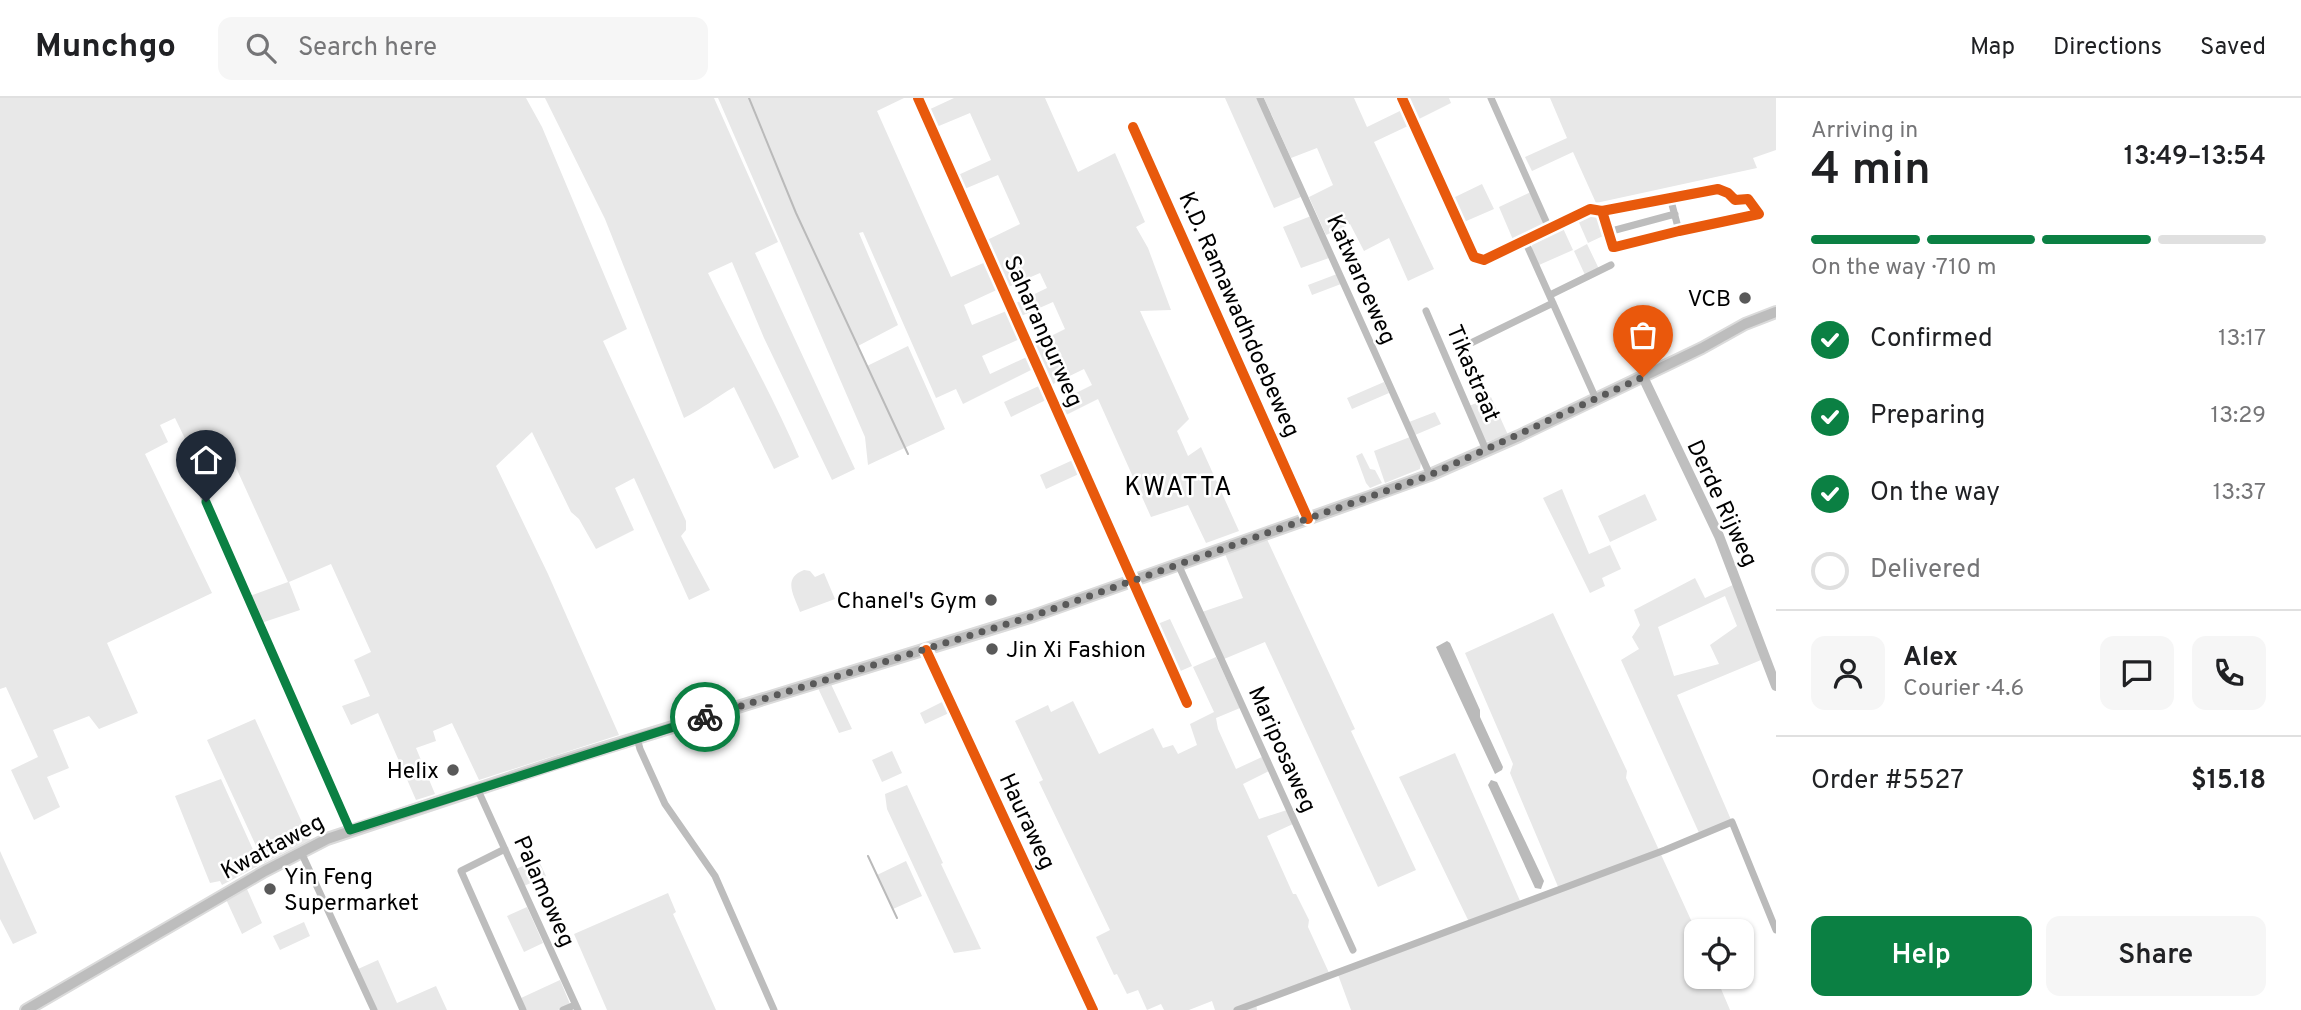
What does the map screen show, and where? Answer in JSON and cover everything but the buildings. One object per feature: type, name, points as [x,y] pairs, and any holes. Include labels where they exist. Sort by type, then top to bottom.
[{"type":"main road","name":"Kwattaweg","points":[[26,1010],[301,852],[350,830],[477,788],[1033,616],[1430,475],[1643,377],[1745,324],[1776,312]]},
{"type":"street","name":"Saharanpurweg","points":[[918,98],[1187,703]]},
{"type":"street","name":"Katwaroeweg","points":[[1260,98],[1430,475]]},
{"type":"street","points":[[1402,98],[1474,257],[1479,260],[1590,209],[1602,211],[1718,189],[1735,200],[1748,199],[1759,214],[1613,247],[1602,211]]},
{"type":"street","points":[[1491,98],[1549,228]]},
{"type":"street","name":"K.D. Ramawadhdoebeweg","points":[[1133,127],[1308,519]]},
{"type":"street","points":[[1670,197],[1679,231]]},
{"type":"street","points":[[1608,232],[1675,214]]},
{"type":"street","points":[[1525,241],[1596,399]]},
{"type":"street","points":[[1473,342],[1611,265]]},
{"type":"street","name":"Tikastraat","points":[[1426,311],[1486,450]]},
{"type":"street","name":"Derde Rijweg","points":[[1643,377],[1719,536],[1776,686]]},
{"type":"street","points":[[195,477],[350,830]]},
{"type":"street","name":"Mariposaweg","points":[[1178,564],[1353,950]]},
{"type":"street","name":"Hauraweg","points":[[926,650],[1093,1010]]},
{"type":"street","points":[[637,738],[665,804],[715,876],[774,1010]]},
{"type":"street","name":"Palamoweg","points":[[477,788],[576,1007]]},
{"type":"street","points":[[505,849],[461,871],[523,1010]]},
{"type":"street","points":[[301,852],[374,1010]]},
{"type":"street","points":[[563,1010],[576,1007]]},
{"type":"shaded area","points":[[0,98],[526,98],[542,127],[627,329],[603,341],[686,521],[686,530],[681,536],[710,590],[689,600],[634,478],[615,488],[634,530],[596,549],[579,519],[571,512],[532,432],[496,466],[548,574],[619,735],[479,780],[452,723],[433,731],[436,741],[416,748],[435,794],[416,800],[378,713],[351,725],[342,706],[370,696],[354,660],[371,652],[331,564],[289,582],[300,610],[261,623],[250,596],[288,582],[229,452],[209,442],[190,449],[175,418],[160,425],[168,442],[145,454],[212,593],[107,643],[138,713],[99,729],[89,716],[53,730],[69,768],[47,777],[60,807],[34,820],[11,770],[38,757],[6,687],[0,689]]},
{"type":"shaded area","points":[[545,98],[714,98],[778,242],[755,253],[855,469],[832,480],[764,338],[732,262],[708,273],[799,457],[774,469],[734,387],[684,418],[605,219]]},
{"type":"shaded area","points":[[718,98],[904,98],[877,111],[951,277],[988,261],[1001,288],[964,305],[972,325],[1009,310],[1022,338],[982,356],[990,374],[1029,356],[1035,368],[963,404],[956,389],[936,398],[863,232],[859,233],[898,325],[858,346],[867,366],[908,346],[945,429],[868,465],[865,437]]},
{"type":"shaded area","points":[[954,98],[1045,98],[1078,172],[1115,153],[1145,222],[1136,227],[1148,248],[1171,310],[1140,311],[1189,419],[1177,431],[1188,456],[1201,447],[1239,531],[1206,543],[1188,505],[1151,517],[1098,399],[1062,417],[1056,403],[1092,385],[1084,369],[1049,386],[1031,346],[1065,329],[1053,302],[1019,317],[1014,304],[1047,288],[1040,273],[1006,288],[985,241],[1020,224],[998,175],[962,190],[956,176],[991,160],[970,113],[934,128],[926,111]]},
{"type":"shaded area","points":[[1225,98],[1258,98],[1303,196],[1274,208]]},
{"type":"shaded area","points":[[1264,98],[1354,98],[1367,127],[1404,109],[1410,125],[1374,142],[1434,269],[1408,281],[1389,238],[1364,251],[1350,224],[1326,235],[1309,197],[1333,185],[1317,148],[1291,158]]},
{"type":"shaded area","points":[[1408,98],[1449,98],[1451,103],[1417,120]]},
{"type":"shaded area","points":[[1550,98],[1776,98],[1776,150],[1753,158],[1757,168],[1596,203],[1573,152],[1532,171],[1525,157],[1567,138]]},
{"type":"shaded area","points":[[1482,184],[1494,209],[1464,222],[1453,198]]},
{"type":"shaded area","points":[[1533,191],[1546,226],[1514,242],[1499,207]]},
{"type":"shaded area","points":[[1589,212],[1596,213],[1605,220],[1617,251],[1611,254],[1603,236],[1588,243],[1577,218]]},
{"type":"shaded area","points":[[1311,216],[1329,258],[1301,268],[1283,227]]},
{"type":"shaded area","points":[[1562,226],[1573,250],[1539,265],[1532,250],[1532,242]]},
{"type":"shaded area","points":[[1587,244],[1599,269],[1585,275],[1574,251]]},
{"type":"shaded area","points":[[1337,274],[1341,284],[1312,295],[1308,285]]},
{"type":"shaded area","points":[[1384,382],[1389,393],[1352,409],[1347,398]]},
{"type":"shaded area","points":[[1041,385],[1048,399],[1011,417],[1004,402]]},
{"type":"shaded area","points":[[1491,397],[1508,435],[1486,442],[1469,406]]},
{"type":"shaded area","points":[[1435,412],[1441,424],[1415,435],[1409,422]]},
{"type":"shaded area","points":[[1410,437],[1421,462],[1420,469],[1385,483],[1374,451]]},
{"type":"shaded area","points":[[1362,453],[1370,469],[1375,470],[1382,483],[1370,488],[1366,483],[1356,456]]},
{"type":"shaded area","points":[[1075,459],[1081,473],[1046,489],[1040,475]]},
{"type":"shaded area","points":[[1562,489],[1589,554],[1610,545],[1621,569],[1602,578],[1605,586],[1590,593],[1543,498]]},
{"type":"shaded area","points":[[1645,494],[1657,520],[1610,542],[1598,516]]},
{"type":"shaded area","points":[[1265,535],[1355,729],[1351,731],[1416,870],[1378,887],[1265,642],[1224,659],[1202,612],[1243,598],[1223,549]]},
{"type":"shaded area","points":[[810,571],[815,577],[824,573],[835,599],[800,612],[791,583],[797,573]]},
{"type":"shaded area","points":[[1695,578],[1705,598],[1735,584],[1761,660],[1677,695],[1732,822],[1700,835],[1621,660],[1639,649],[1632,637],[1640,625],[1634,610]],"holes":[[[1725,596],[1737,626],[1710,645],[1719,664],[1674,676],[1658,627]]]},
{"type":"shaded area","points":[[1553,613],[1627,771],[1626,778],[1691,919],[1684,919],[1684,989],[1721,989],[1730,1010],[1351,1010],[1337,972],[1469,922],[1399,777],[1455,753],[1521,903],[1559,889],[1510,773],[1513,764],[1465,653]]},
{"type":"shaded area","points":[[1170,619],[1192,666],[1176,673],[1155,625]]},
{"type":"shaded area","points":[[1447,641],[1480,710],[1480,717],[1503,767],[1495,774],[1436,647]]},
{"type":"shaded area","points":[[1216,657],[1240,708],[1216,718],[1218,729],[1236,769],[1262,757],[1269,771],[1243,784],[1259,819],[1287,810],[1293,824],[1267,836],[1293,894],[1296,894],[1309,920],[1308,927],[1330,975],[1256,1003],[1257,1010],[1215,1010],[1212,1001],[1189,1010],[1164,1010],[1161,1004],[1147,1010],[1138,990],[1127,994],[1117,974],[1114,975],[1096,937],[1110,930],[1039,782],[1043,780],[1015,721],[1048,705],[1051,712],[1073,701],[1099,754],[1153,728],[1163,748],[1173,745],[1178,754],[1197,745],[1190,724],[1214,712],[1193,667]]},
{"type":"shaded area","points":[[830,682],[852,729],[839,733],[817,686]]},
{"type":"shaded area","points":[[944,701],[949,713],[925,724],[920,713]]},
{"type":"shaded area","points":[[255,719],[310,840],[264,863],[207,740]]},
{"type":"shaded area","points":[[892,751],[902,773],[882,782],[872,760]]},
{"type":"shaded area","points":[[221,779],[260,865],[222,885],[220,881],[210,883],[175,796]]},
{"type":"shaded area","points":[[1491,780],[1497,782],[1544,881],[1541,889],[1535,888],[1488,785]]},
{"type":"shaded area","points":[[907,785],[981,949],[954,953],[887,809],[885,794]]},
{"type":"shaded area","points":[[0,851],[37,933],[13,944],[0,919]]},
{"type":"shaded area","points":[[538,859],[546,876],[524,886],[516,869]]},
{"type":"shaded area","points":[[906,861],[922,896],[893,909],[877,875]]},
{"type":"shaded area","points":[[242,884],[247,889],[262,923],[242,934],[224,895]]},
{"type":"shaded area","points":[[668,893],[676,912],[673,914],[716,1010],[607,1010],[574,934]]},
{"type":"shaded area","points":[[527,907],[543,943],[524,952],[507,916]]},
{"type":"shaded area","points":[[304,922],[310,936],[280,950],[273,936]]},
{"type":"shaded area","points":[[378,960],[397,1003],[436,986],[447,1010],[377,1010],[358,969]]},
{"type":"shaded area","points":[[560,980],[570,1004],[558,1010],[526,1010],[521,998]]},
{"type":"waterway","points":[[749,98],[796,213],[908,454]]},
{"type":"waterway","points":[[1237,1010],[1665,850],[1732,822],[1776,930]]},
{"type":"waterway","points":[[868,856],[897,918]]},
{"type":"cycle path","points":[[918,98],[1187,703]]},
{"type":"cycle path","points":[[1402,98],[1474,257],[1484,260],[1590,209],[1602,211],[1718,189],[1735,200],[1748,199],[1759,214],[1613,247],[1602,211]]},
{"type":"cycle path","points":[[1133,127],[1308,519]]},
{"type":"cycle path","points":[[926,650],[1093,1010]]},
{"type":"way so far","points":[[705,717],[1033,616],[1430,475],[1643,377]]},
{"type":"place","name":"VCB","points":[[1745,298]]},
{"type":"place","name":"Chanel's Gym","points":[[991,600]]},
{"type":"place","name":"Jin Xi Fashion","points":[[992,649]]},
{"type":"place","name":"Helix","points":[[453,770]]},
{"type":"place","name":"Yin Feng Supermarket","points":[[270,889]]},
{"type":"district","name":"KWATTA","points":[[1179,486]]},
{"type":"route","points":[[206,502],[331,781],[350,830],[705,717]]}]
